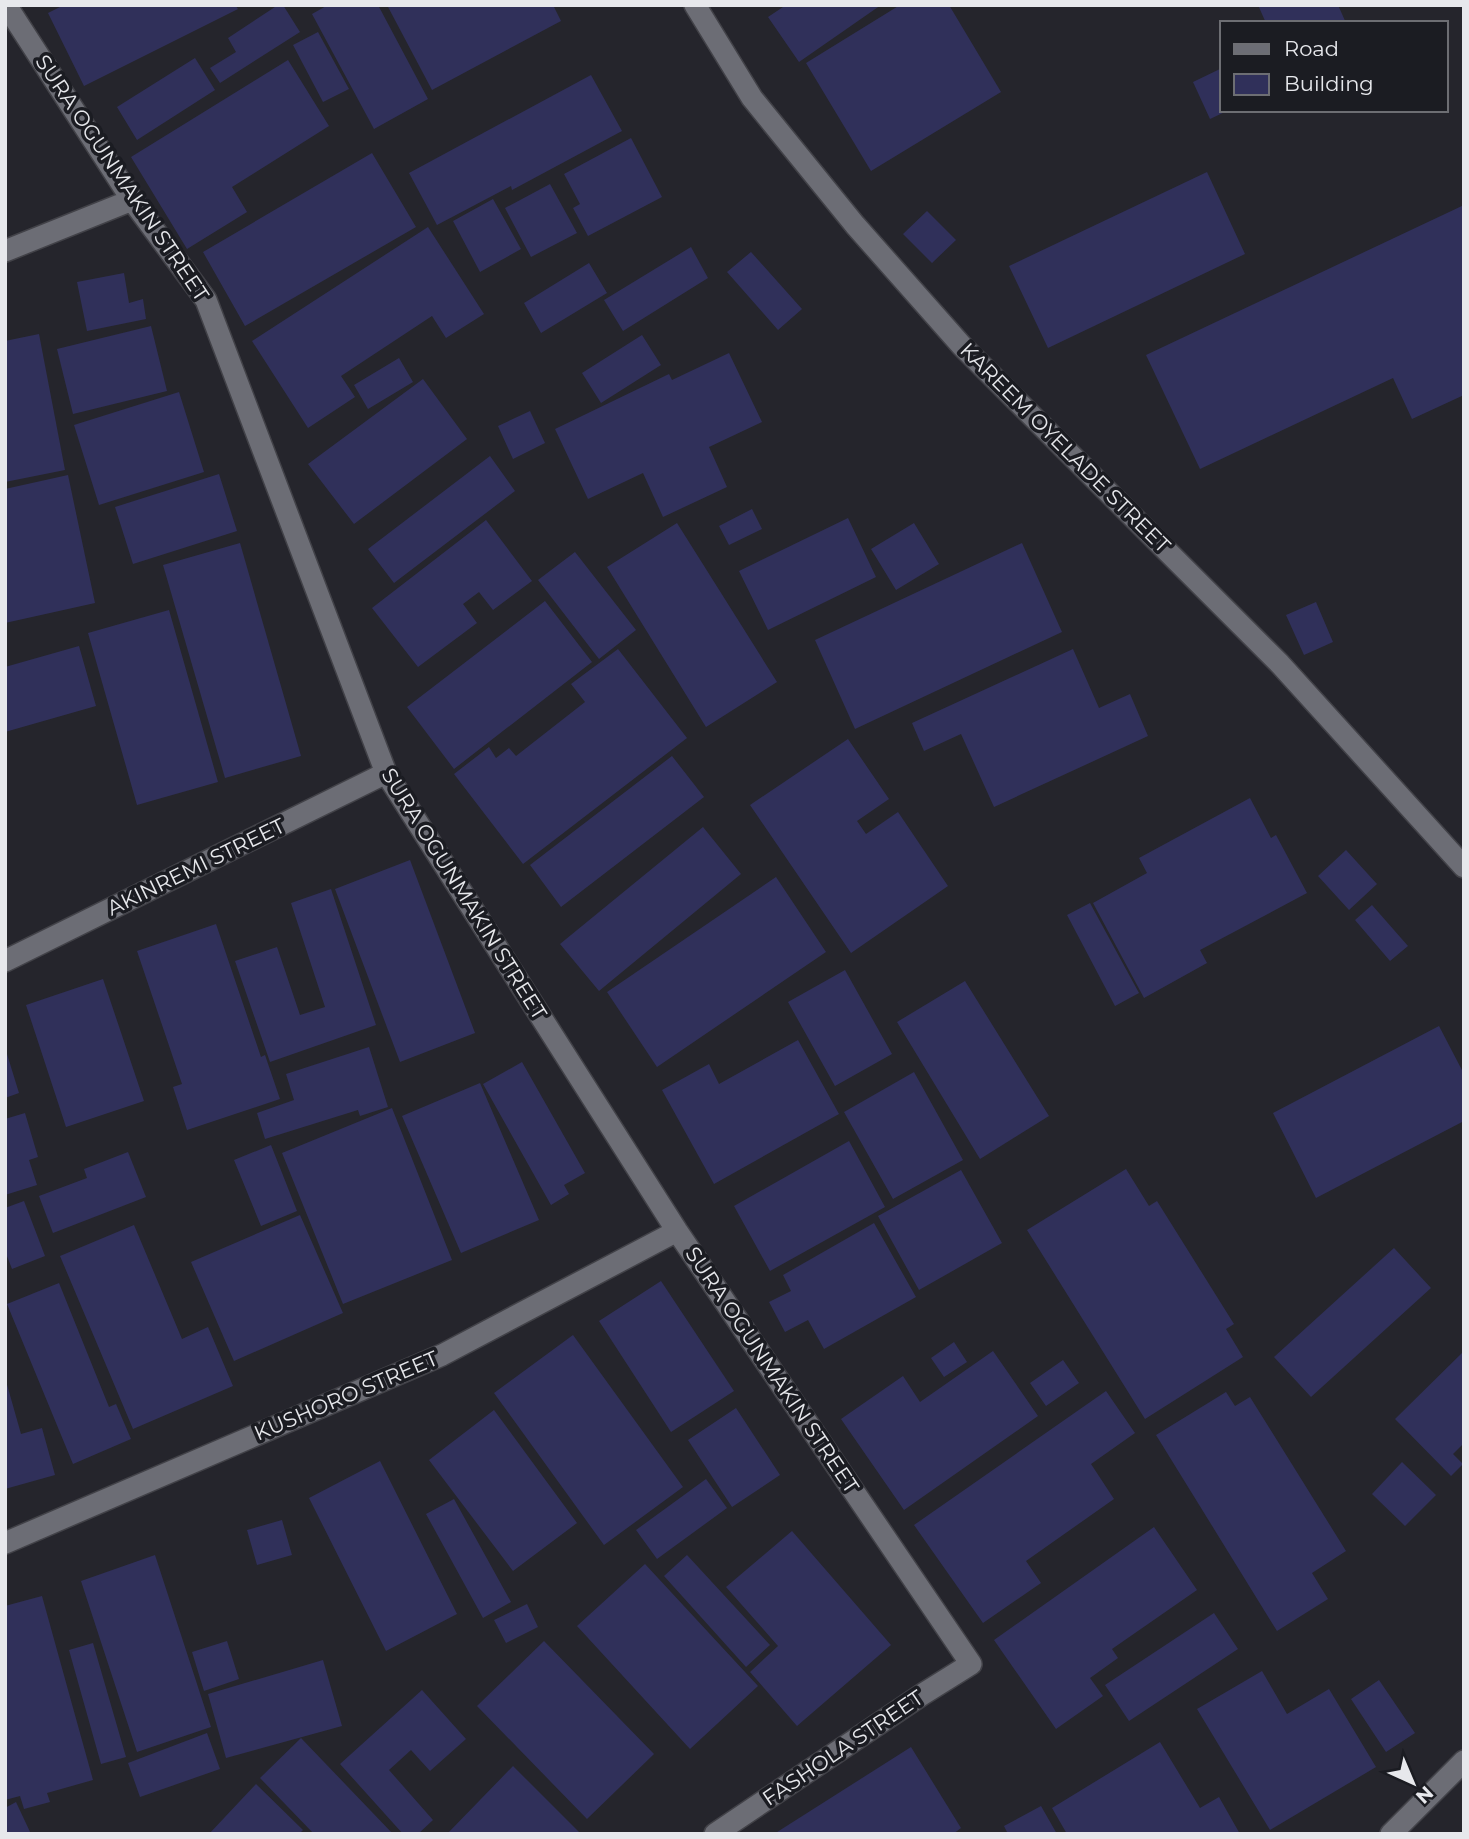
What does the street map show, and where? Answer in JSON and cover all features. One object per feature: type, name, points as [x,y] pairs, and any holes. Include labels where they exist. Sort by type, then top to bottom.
[{"type":"street","name":"SURA OGUNMAKIN STREET","points":[[6,5],[132,200],[206,300],[386,773],[677,1231],[971,1664]]},
{"type":"street","name":"KAREEM OYELADE STREET","points":[[695,5],[752,98],[855,225],[962,346],[1280,664],[1464,867]]},
{"type":"street","points":[[5,251],[132,200]]},
{"type":"street","name":"AKINREMI STREET","points":[[5,961],[386,773]]},
{"type":"street","name":"KUSHORO STREET","points":[[5,1543],[442,1355],[677,1231]]},
{"type":"street","name":"FASHOLA STREET","points":[[715,1834],[923,1693],[971,1664]]},
{"type":"street","points":[[1391,1834],[1464,1760]]},
{"type":"building","points":[[64,5],[235,5],[238,9],[84,86],[48,13]]},
{"type":"building","points":[[278,5],[283,5],[300,32],[220,83],[210,68],[236,52],[228,38]]},
{"type":"building","points":[[328,5],[378,5],[428,99],[374,129],[312,14]]},
{"type":"building","points":[[387,5],[553,5],[561,21],[432,90]]},
{"type":"building","points":[[786,5],[881,5],[799,62],[768,17]]},
{"type":"building","points":[[900,5],[949,5],[1001,92],[871,171],[806,63]]},
{"type":"building","points":[[1258,5],[1338,5],[1345,21],[1265,21]]},
{"type":"building","points":[[318,32],[349,89],[323,102],[293,45]]},
{"type":"building","points":[[195,58],[215,90],[137,140],[117,107]]},
{"type":"building","points":[[288,60],[329,126],[232,187],[247,212],[187,249],[131,157]]},
{"type":"building","points":[[1220,69],[1220,112],[1225,112],[1210,119],[1193,82]]},
{"type":"building","points":[[591,75],[622,131],[512,190],[511,186],[437,225],[409,173]]},
{"type":"building","points":[[631,138],[662,197],[588,236],[573,208],[580,204],[564,174]]},
{"type":"building","points":[[372,153],[416,227],[245,326],[203,252]]},
{"type":"building","points":[[1207,172],[1245,254],[1048,348],[1009,266]]},
{"type":"building","points":[[550,184],[577,233],[531,257],[505,208]]},
{"type":"building","points":[[493,199],[521,249],[480,272],[453,221]]},
{"type":"building","points":[[1464,205],[1464,395],[1412,419],[1393,378],[1200,469],[1146,355]]},
{"type":"building","points":[[927,211],[956,240],[932,263],[903,234]]},
{"type":"building","points":[[428,227],[484,314],[446,338],[432,316],[341,376],[355,397],[308,428],[252,341]]},
{"type":"building","points":[[691,247],[708,278],[623,331],[604,300]]},
{"type":"building","points":[[751,252],[802,309],[778,330],[727,272]]},
{"type":"building","points":[[589,263],[607,293],[541,333],[524,303]]},
{"type":"building","points":[[124,273],[129,303],[143,299],[146,319],[87,331],[77,282]]},
{"type":"building","points":[[151,326],[167,391],[73,414],[57,349]]},
{"type":"building","points":[[39,334],[65,470],[5,482],[5,341]]},
{"type":"building","points":[[642,335],[661,365],[601,403],[582,373]]},
{"type":"building","points":[[729,353],[762,422],[709,447],[727,487],[663,517],[643,473],[588,499],[555,429],[669,374],[672,380]]},
{"type":"building","points":[[399,358],[413,382],[368,409],[354,385]]},
{"type":"building","points":[[423,379],[467,439],[354,524],[308,464]]},
{"type":"building","points":[[179,392],[204,472],[99,505],[74,425]]},
{"type":"building","points":[[530,411],[545,443],[513,459],[498,426]]},
{"type":"building","points":[[490,456],[515,491],[394,583],[368,549]]},
{"type":"building","points":[[219,474],[237,531],[133,564],[115,507]]},
{"type":"building","points":[[68,475],[95,603],[5,623],[5,489]]},
{"type":"building","points":[[752,509],[762,529],[729,545],[719,526]]},
{"type":"building","points":[[848,518],[876,577],[768,630],[739,571]]},
{"type":"building","points":[[486,520],[532,581],[493,610],[479,592],[463,604],[477,623],[418,667],[372,608]]},
{"type":"building","points":[[677,523],[777,682],[706,727],[607,567]]},
{"type":"building","points":[[914,523],[939,564],[896,590],[871,549]]},
{"type":"building","points":[[240,543],[301,756],[225,778],[163,565]]},
{"type":"building","points":[[1022,543],[1062,632],[855,729],[815,640]]},
{"type":"building","points":[[575,552],[636,630],[599,659],[538,580]]},
{"type":"building","points":[[545,601],[592,662],[454,769],[407,707]]},
{"type":"building","points":[[1316,602],[1333,642],[1304,655],[1286,615]]},
{"type":"building","points":[[169,610],[218,782],[137,805],[88,633]]},
{"type":"building","points":[[79,646],[96,706],[5,732],[5,667]]},
{"type":"building","points":[[618,649],[687,738],[523,864],[454,774],[489,747],[496,758],[509,748],[516,756],[585,702],[571,684]]},
{"type":"building","points":[[1073,649],[1099,708],[1130,694],[1148,736],[994,807],[961,734],[924,751],[912,723]]},
{"type":"building","points":[[848,739],[889,799],[857,821],[866,834],[898,812],[948,886],[851,953],[750,805]]},
{"type":"building","points":[[672,756],[704,797],[561,907],[530,865]]},
{"type":"building","points":[[1250,798],[1271,838],[1276,835],[1307,893],[1200,950],[1207,963],[1144,998],[1093,903],[1147,873],[1139,858]]},
{"type":"building","points":[[703,827],[741,874],[599,991],[560,944]]},
{"type":"building","points":[[1346,850],[1377,884],[1349,910],[1318,876]]},
{"type":"building","points":[[410,860],[475,1033],[400,1062],[335,889]]},
{"type":"building","points":[[776,877],[826,952],[657,1067],[607,992]]},
{"type":"building","points":[[331,889],[376,1025],[270,1062],[235,961],[277,947],[300,1015],[325,1007],[291,903]]},
{"type":"building","points":[[1090,903],[1139,993],[1115,1006],[1067,915]]},
{"type":"building","points":[[1372,905],[1408,946],[1390,961],[1355,920]]},
{"type":"building","points":[[216,924],[261,1057],[265,1055],[280,1099],[187,1130],[173,1087],[182,1084],[137,951]]},
{"type":"building","points":[[845,970],[892,1054],[835,1086],[788,1002]]},
{"type":"building","points":[[103,979],[144,1101],[66,1127],[26,1005]]},
{"type":"building","points":[[965,981],[1049,1116],[980,1159],[897,1022]]},
{"type":"building","points":[[1439,1026],[1464,1074],[1464,1121],[1316,1198],[1273,1113]]},
{"type":"building","points":[[798,1040],[839,1114],[714,1184],[662,1090],[709,1064],[719,1084]]},
{"type":"building","points":[[369,1047],[388,1107],[360,1116],[358,1110],[265,1139],[257,1113],[294,1100],[286,1074]]},
{"type":"building","points":[[7,1054],[19,1093],[5,1098],[5,1055]]},
{"type":"building","points":[[522,1062],[585,1173],[564,1185],[569,1194],[551,1205],[483,1084]]},
{"type":"building","points":[[914,1072],[963,1160],[893,1199],[844,1112]]},
{"type":"building","points":[[480,1083],[539,1220],[461,1253],[402,1116]]},
{"type":"building","points":[[392,1108],[452,1260],[343,1304],[282,1153]]},
{"type":"building","points":[[25,1113],[38,1157],[29,1160],[37,1185],[5,1195],[5,1119]]},
{"type":"building","points":[[849,1141],[885,1207],[770,1271],[734,1206]]},
{"type":"building","points":[[271,1145],[297,1211],[261,1226],[234,1160]]},
{"type":"building","points":[[128,1152],[146,1197],[53,1233],[39,1196],[87,1178],[84,1169]]},
{"type":"building","points":[[1126,1169],[1149,1206],[1157,1201],[1234,1324],[1226,1329],[1243,1357],[1145,1419],[1027,1230]]},
{"type":"building","points":[[961,1170],[1002,1243],[919,1290],[878,1216]]},
{"type":"building","points":[[24,1201],[45,1256],[12,1269],[5,1251],[5,1208]]},
{"type":"building","points":[[300,1215],[343,1313],[234,1361],[191,1262]]},
{"type":"building","points":[[874,1223],[916,1297],[824,1349],[808,1320],[785,1332],[769,1302],[791,1291],[783,1275]]},
{"type":"building","points":[[134,1225],[182,1339],[208,1327],[233,1386],[133,1429],[60,1256]]},
{"type":"building","points":[[1394,1248],[1431,1288],[1311,1397],[1274,1357]]},
{"type":"building","points":[[661,1281],[734,1391],[671,1432],[599,1321]]},
{"type":"building","points":[[59,1283],[109,1407],[116,1404],[131,1439],[73,1464],[7,1304]]},
{"type":"building","points":[[573,1335],[683,1487],[604,1545],[494,1393]]},
{"type":"building","points":[[954,1342],[967,1362],[944,1377],[931,1358]]},
{"type":"building","points":[[993,1351],[1038,1416],[904,1510],[841,1419],[903,1376],[920,1402]]},
{"type":"building","points":[[1464,1351],[1464,1443],[1453,1454],[1463,1464],[1451,1476],[1395,1419]]},
{"type":"building","points":[[1063,1360],[1079,1383],[1046,1406],[1030,1383]]},
{"type":"building","points":[[6,1381],[21,1434],[42,1428],[55,1475],[5,1489]]},
{"type":"building","points":[[1106,1391],[1135,1433],[1091,1464],[1114,1499],[1026,1561],[1041,1583],[983,1623],[914,1525]]},
{"type":"building","points":[[1226,1392],[1235,1406],[1250,1397],[1346,1551],[1312,1573],[1328,1599],[1277,1631],[1156,1435]]},
{"type":"building","points":[[736,1408],[780,1475],[732,1507],[688,1440]]},
{"type":"building","points":[[494,1410],[577,1523],[513,1571],[429,1460]]},
{"type":"building","points":[[380,1461],[457,1614],[386,1651],[309,1498]]},
{"type":"building","points":[[1402,1462],[1436,1495],[1405,1526],[1372,1494]]},
{"type":"building","points":[[706,1479],[727,1508],[657,1559],[636,1530]]},
{"type":"building","points":[[454,1499],[511,1602],[483,1618],[426,1514]]},
{"type":"building","points":[[282,1520],[292,1555],[257,1565],[247,1530]]},
{"type":"building","points":[[1154,1527],[1197,1590],[1112,1649],[1118,1658],[1090,1678],[1103,1696],[1056,1729],[994,1640]]},
{"type":"building","points":[[792,1531],[891,1645],[797,1726],[750,1672],[778,1646],[726,1587]]},
{"type":"building","points":[[155,1555],[211,1727],[137,1752],[81,1581]]},
{"type":"building","points":[[687,1555],[770,1645],[746,1667],[664,1576]]},
{"type":"building","points":[[645,1564],[758,1686],[690,1749],[577,1626]]},
{"type":"building","points":[[42,1596],[93,1780],[47,1793],[50,1802],[24,1809],[20,1796],[5,1800],[5,1606]]},
{"type":"building","points":[[527,1604],[538,1627],[506,1643],[494,1620]]},
{"type":"building","points":[[1214,1613],[1238,1649],[1129,1721],[1105,1685]]},
{"type":"building","points":[[227,1641],[239,1679],[204,1691],[192,1652]]},
{"type":"building","points":[[544,1641],[654,1754],[587,1819],[477,1706]]},
{"type":"building","points":[[93,1643],[126,1757],[101,1764],[69,1650]]},
{"type":"building","points":[[323,1660],[342,1726],[226,1758],[208,1694]]},
{"type":"building","points":[[1262,1671],[1287,1714],[1329,1689],[1376,1767],[1270,1830],[1197,1709]]},
{"type":"building","points":[[1379,1680],[1415,1733],[1386,1752],[1351,1699]]},
{"type":"building","points":[[422,1690],[466,1739],[430,1771],[411,1750],[389,1770],[433,1820],[418,1834],[403,1834],[340,1764]]},
{"type":"building","points":[[207,1733],[220,1769],[140,1797],[128,1763]]},
{"type":"building","points":[[301,1738],[393,1834],[314,1834],[260,1778]]},
{"type":"building","points":[[1160,1742],[1200,1808],[1219,1797],[1240,1834],[1067,1834],[1052,1808]]},
{"type":"building","points":[[911,1747],[961,1828],[953,1834],[774,1834]]},
{"type":"building","points":[[513,1766],[579,1832],[447,1834]]},
{"type":"building","points":[[256,1784],[303,1830],[299,1834],[209,1834]]},
{"type":"building","points":[[16,1802],[31,1834],[5,1834],[5,1808]]},
{"type":"building","points":[[1041,1806],[1057,1834],[1008,1834],[1004,1826]]}]
